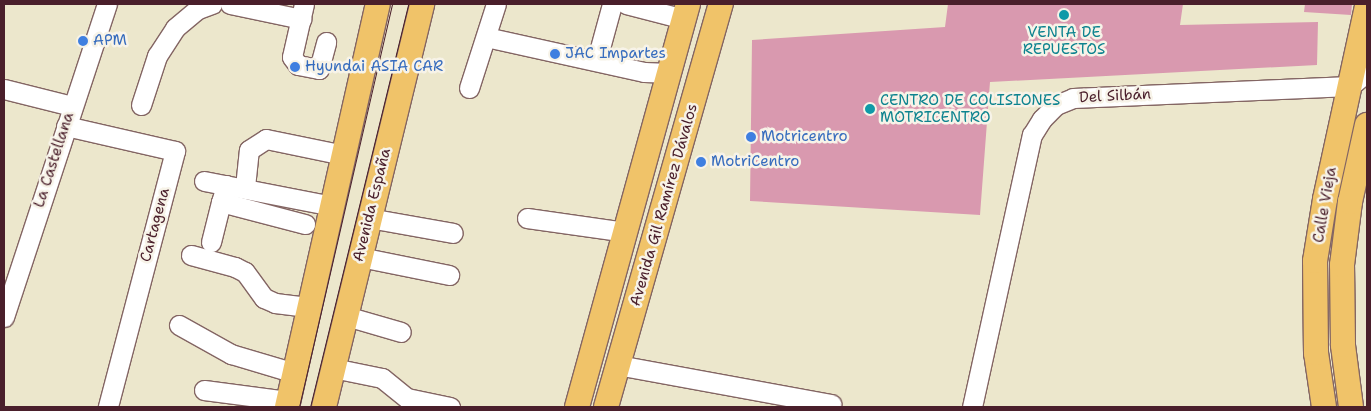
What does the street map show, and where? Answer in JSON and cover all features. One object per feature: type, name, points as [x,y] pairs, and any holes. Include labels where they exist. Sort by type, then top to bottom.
[{"type":"main road","points":[[288,404],[376,4]]},
{"type":"main road","name":"Avenida España","points":[[324,407],[422,4]]},
{"type":"main road","name":"Avenida Gil Ramírez Dávalos","points":[[606,407],[721,4]]},
{"type":"main road","name":"Calle Vieja","points":[[1324,407],[1316,353],[1315,261],[1358,79],[1367,6]]},
{"type":"main road","name":"Avenida Gil Ramírez Dávalos","points":[[577,407],[686,11]]},
{"type":"main road","name":"Calle Vieja","points":[[1351,407],[1343,345],[1342,265],[1350,202],[1367,125]]},
{"type":"street","name":"La Castellana","points":[[4,317],[106,4]]},
{"type":"street","points":[[141,105],[157,56],[175,28],[198,10],[212,4]]},
{"type":"street","points":[[230,4],[302,12],[292,57],[298,65],[319,69],[326,42]]},
{"type":"street","points":[[469,88],[496,4]]},
{"type":"street","points":[[597,59],[625,4],[686,11]]},
{"type":"street","points":[[486,37],[597,59],[644,72],[669,74]]},
{"type":"street","name":"Del Silbán","points":[[972,407],[1032,135],[1042,119],[1056,105],[1073,98],[1358,79]]},
{"type":"street","points":[[4,89],[72,106]]},
{"type":"street","name":"Cartagena","points":[[66,126],[175,151],[108,407]]},
{"type":"street","points":[[245,188],[249,150],[266,139],[344,155]]},
{"type":"street","points":[[204,182],[224,194],[305,224]]},
{"type":"street","points":[[224,194],[245,188],[333,206]]},
{"type":"street","points":[[211,242],[224,194]]},
{"type":"street","points":[[369,218],[453,233]]},
{"type":"street","points":[[527,218],[625,232]]},
{"type":"street","points":[[191,255],[245,272],[264,298],[275,303],[310,307]]},
{"type":"street","points":[[360,257],[450,275]]},
{"type":"street","points":[[346,316],[401,332]]},
{"type":"street","points":[[179,325],[230,354],[295,373]]},
{"type":"street","points":[[618,365],[831,404]]},
{"type":"street","points":[[333,368],[382,378],[407,398],[450,407]]},
{"type":"street","points":[[204,390],[288,404]]},
{"type":"building","name":"CENTRO DE COLISIONES MOTRICENTRO","points":[[948,4],[1183,4],[1180,25],[1318,22],[1317,65],[990,82],[980,215],[750,201],[752,40],[945,27]]},
{"type":"building","points":[[1305,4],[1352,4],[1351,15],[1304,12]]},
{"type":"tram line","points":[[299,407],[392,4]]},
{"type":"tram line","points":[[310,407],[408,4]]},
{"type":"place","name":"VENTA DE REPUESTOS","points":[[1064,15]]},
{"type":"place","name":"APM","points":[[83,41]]},
{"type":"place","name":"JAC Impartes","points":[[555,54]]},
{"type":"place","name":"Hyundai ASIA CAR","points":[[295,67]]},
{"type":"place","name":"CENTRO DE COLISIONES MOTRICENTRO","points":[[870,109]]},
{"type":"place","name":"Motricentro","points":[[751,137]]},
{"type":"place","name":"MotriCentro","points":[[701,162]]}]
